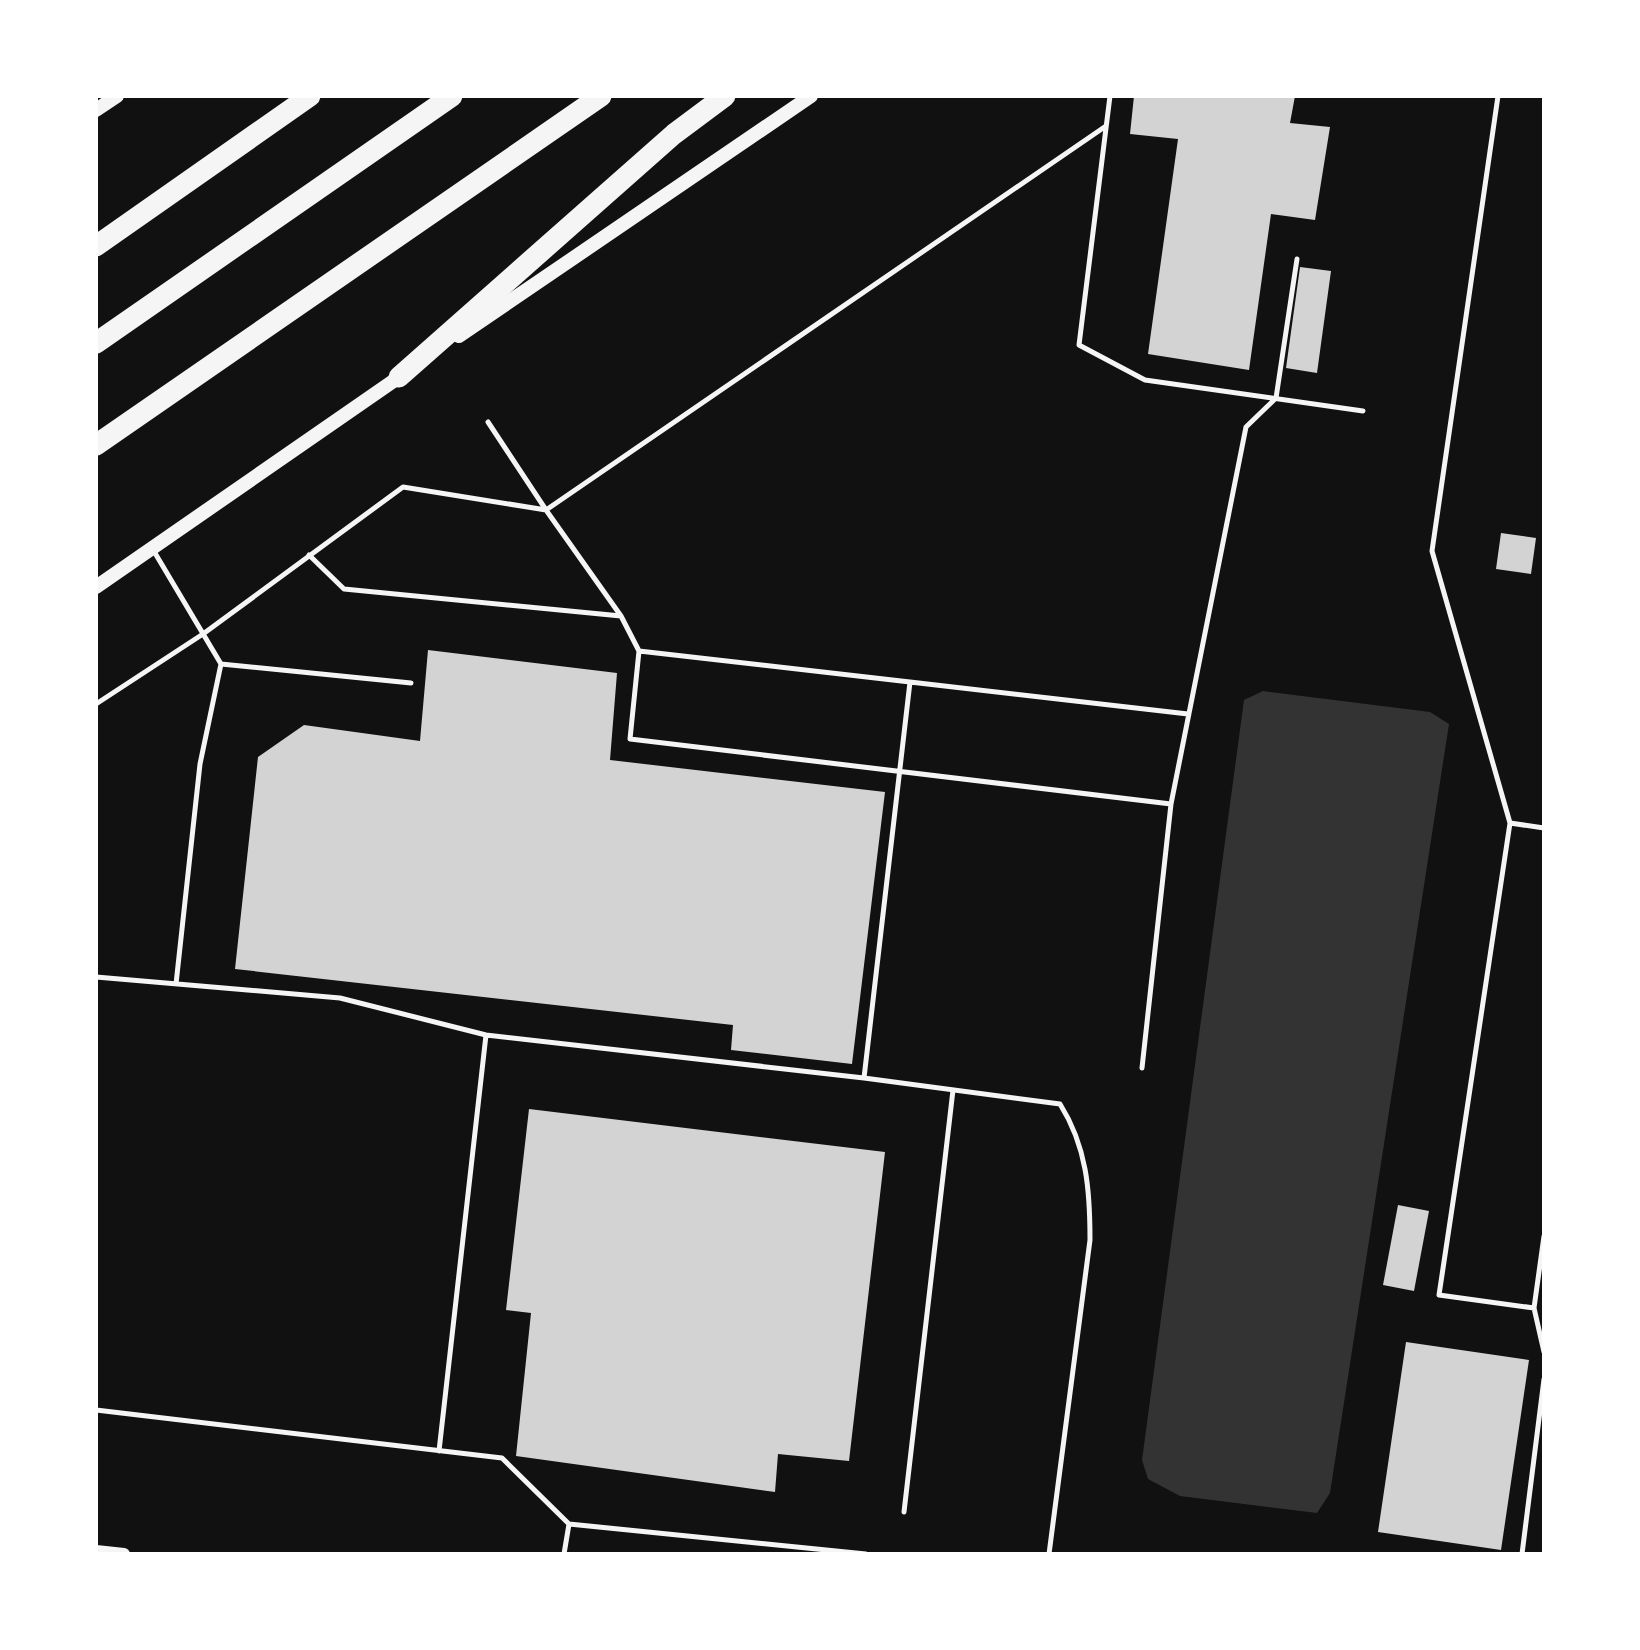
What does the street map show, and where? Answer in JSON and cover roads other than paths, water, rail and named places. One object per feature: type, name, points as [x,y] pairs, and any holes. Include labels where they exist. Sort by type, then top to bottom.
[{"type":"highway","points":[[96,246],[310,96]]},
{"type":"highway","points":[[96,343],[452,96]]},
{"type":"highway","points":[[96,444],[601,96]]},
{"type":"highway","points":[[399,377],[674,134],[725,96]]},
{"type":"main road","points":[[96,110],[117,96]]},
{"type":"main road","points":[[96,587],[810,96]]},
{"type":"street","points":[[96,1550],[124,1554]]},
{"type":"lane","points":[[1110,96],[1079,345],[1145,380],[1363,411]]},
{"type":"lane","points":[[1498,96],[1432,551],[1510,823],[1439,1295],[1534,1308]]},
{"type":"lane","points":[[96,704],[203,634],[403,487],[546,510],[1106,127]]},
{"type":"lane","points":[[1143,1068],[1171,804],[1188,714],[1246,427],[1276,398],[1297,259]]},
{"type":"lane","points":[[488,422],[621,617],[639,651],[630,739],[1171,804]]},
{"type":"lane","points":[[152,548],[221,664],[200,764],[176,984]]},
{"type":"lane","points":[[309,555],[344,589],[621,617]]},
{"type":"lane","points":[[639,651],[1188,714]]},
{"type":"lane","points":[[221,664],[411,683]]},
{"type":"lane","points":[[864,1077],[910,682]]},
{"type":"lane","points":[[1510,823],[1544,828]]},
{"type":"lane","points":[[96,977],[340,998],[486,1035],[864,1077],[1060,1104],[1071,1121],[1083,1153],[1090,1191],[1090,1240],[1049,1554]]},
{"type":"lane","points":[[439,1451],[486,1035]]},
{"type":"lane","points":[[904,1512],[953,1090]]},
{"type":"lane","points":[[1544,1236],[1534,1308],[1544,1352]]},
{"type":"lane","points":[[1522,1554],[1544,1379]]},
{"type":"lane","points":[[96,1410],[502,1458],[569,1524],[866,1554]]},
{"type":"lane","points":[[564,1554],[569,1524]]}]
